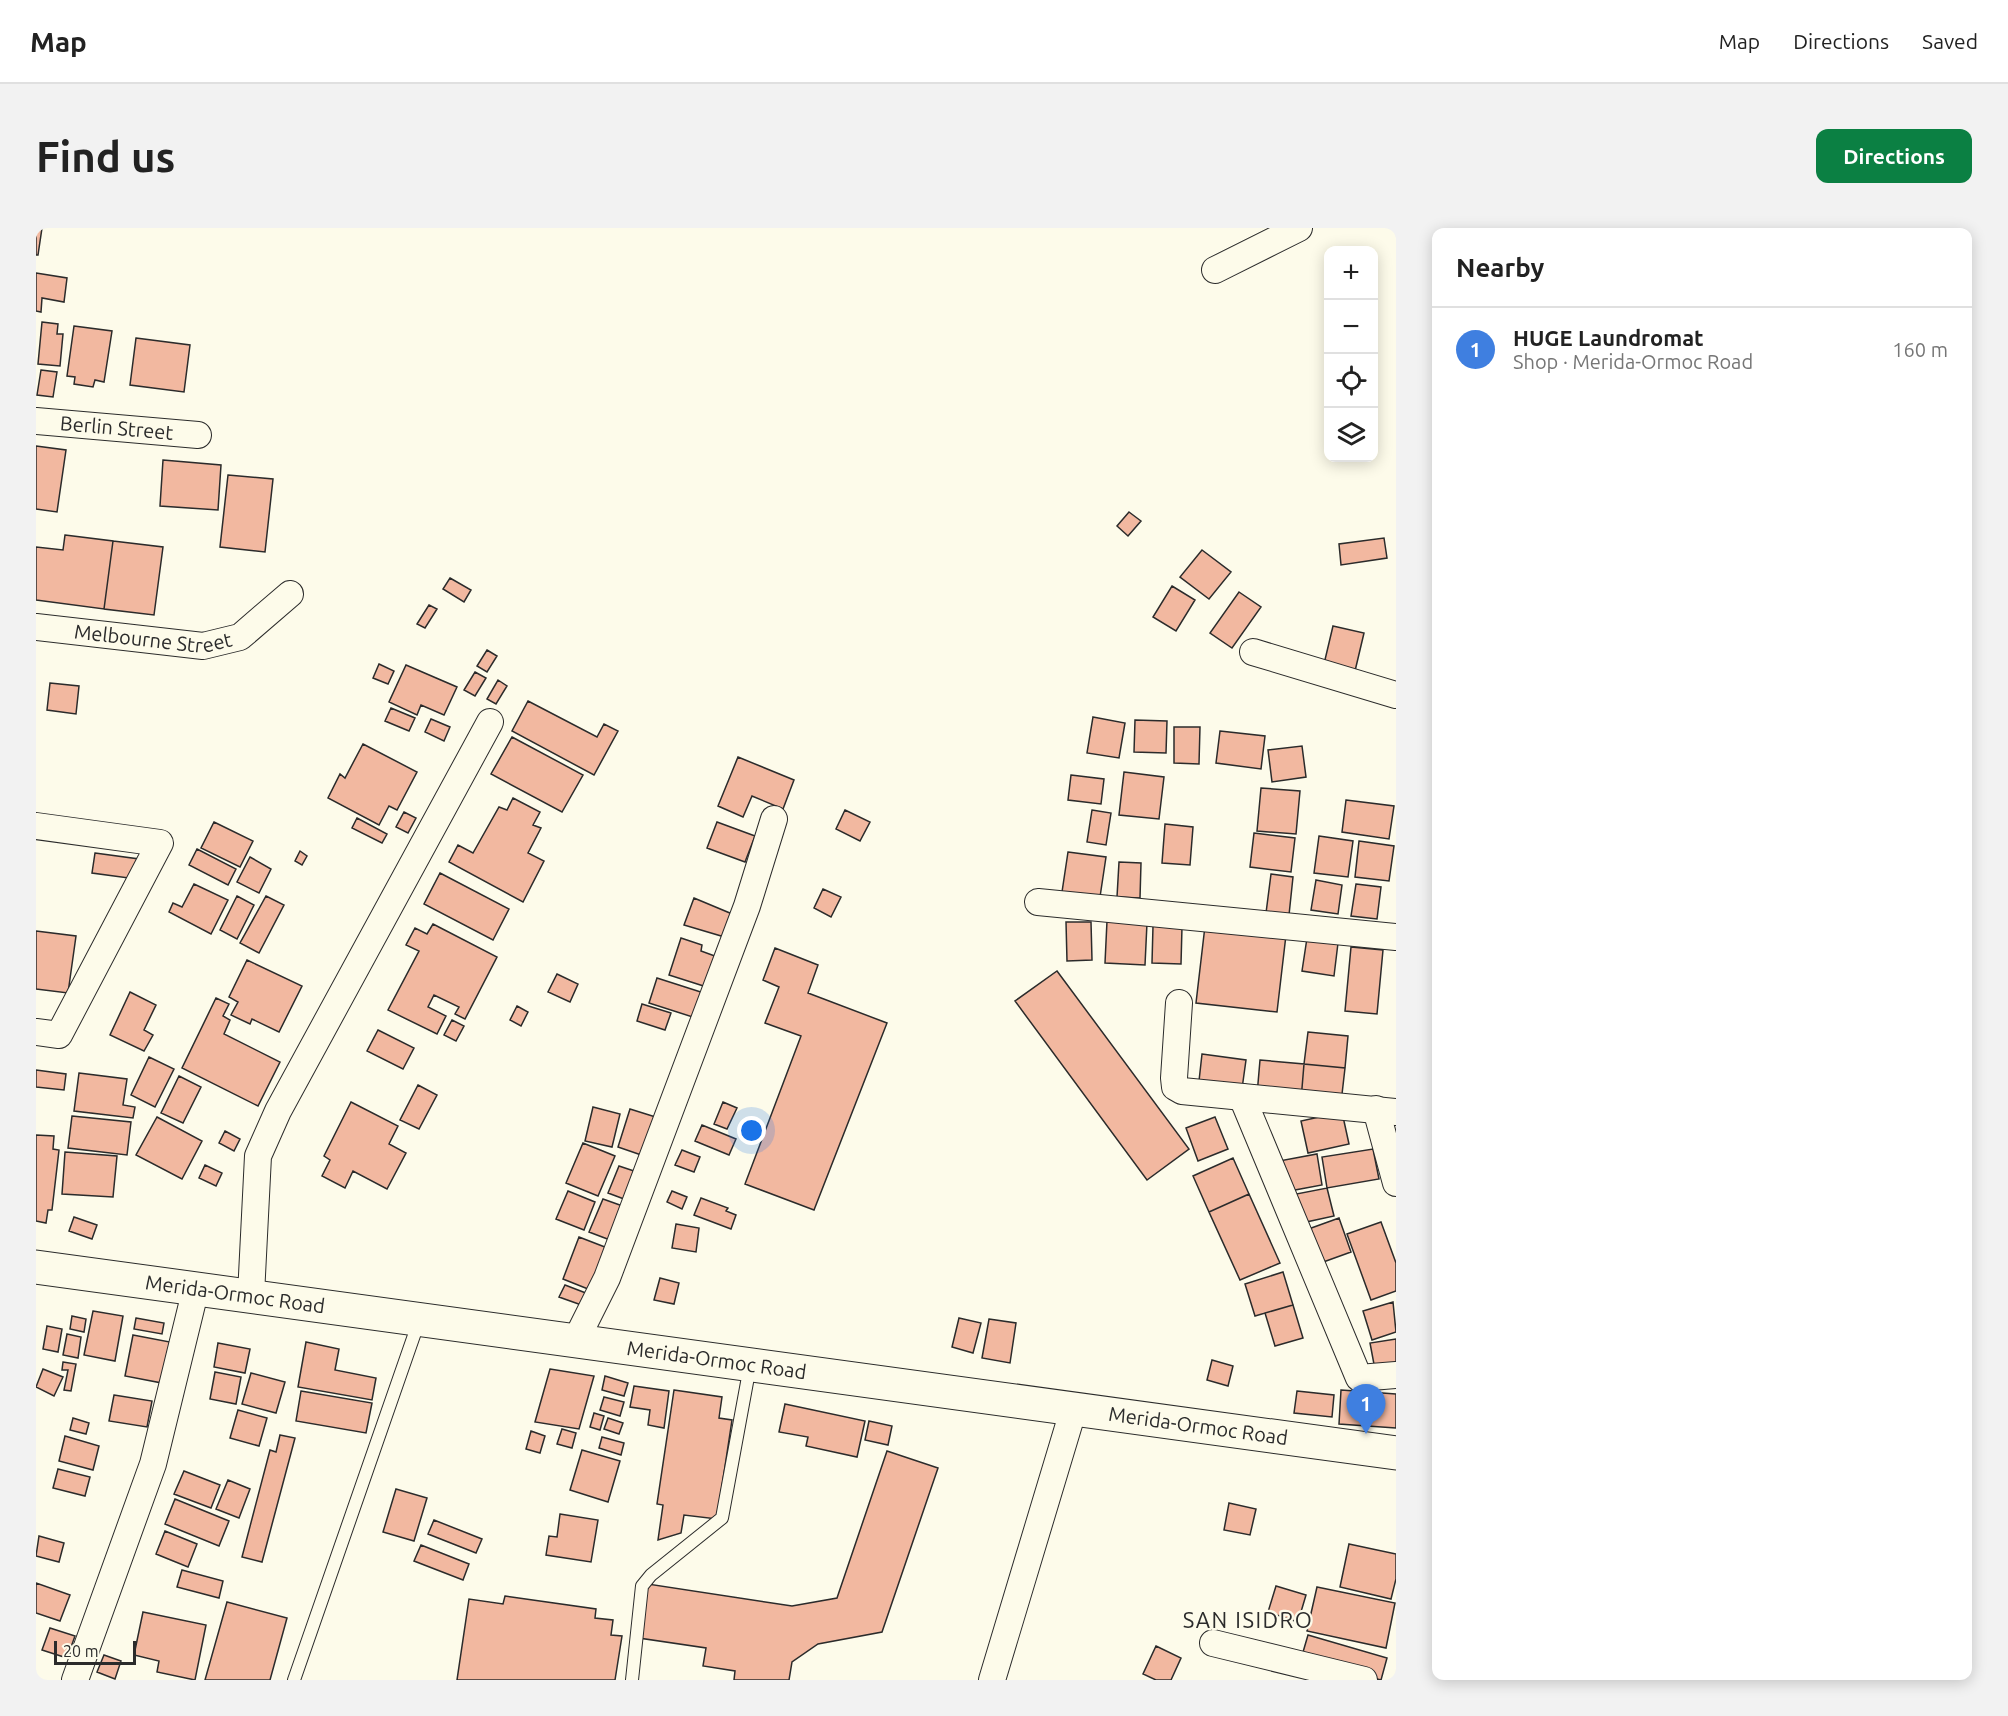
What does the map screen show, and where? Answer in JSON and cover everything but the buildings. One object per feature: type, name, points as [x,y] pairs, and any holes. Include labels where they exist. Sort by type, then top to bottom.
[{"type":"highway","name":"Merida-Ormoc Road","points":[[38,1273],[251,1295],[1073,1411],[1396,1453]]},
{"type":"street","points":[[1215,270],[1299,228]]},
{"type":"street","name":"Berlin Street","points":[[36,421],[198,435]]},
{"type":"street","name":"Melbourne Street","points":[[36,627],[203,646],[240,637],[290,594]]},
{"type":"street","points":[[1253,652],[1396,695]]},
{"type":"street","points":[[251,1295],[258,1156],[278,1111],[490,722]]},
{"type":"street","points":[[576,1340],[607,1278],[747,906],[774,819]]},
{"type":"street","points":[[36,826],[160,843],[48,1034]]},
{"type":"street","points":[[1038,902],[1396,937]]},
{"type":"street","points":[[1179,1003],[1175,1086],[1182,1091],[1386,1111],[1396,1183]]},
{"type":"street","points":[[1242,1096],[1359,1378],[1396,1376]]},
{"type":"street","points":[[75,1680],[153,1464],[196,1288]]},
{"type":"street","points":[[992,1680],[1073,1411]]},
{"type":"street","points":[[1213,1643],[1364,1680]]},
{"type":"lane","points":[[294,1680],[420,1320]]},
{"type":"lane","points":[[632,1680],[642,1586],[651,1575],[722,1518],[750,1366]]},
{"type":"place","name":"HUGE Laundromat","points":[[1366,1434]]},
{"type":"district","name":"SAN ISIDRO","points":[[1248,1620]]}]
